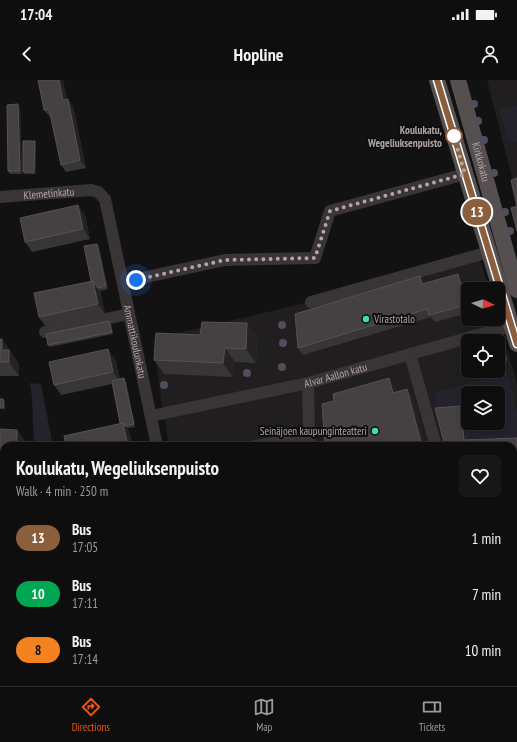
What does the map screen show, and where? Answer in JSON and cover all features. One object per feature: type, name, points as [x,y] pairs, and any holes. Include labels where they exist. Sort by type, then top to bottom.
[{"type":"main road","name":"Kirkkokatu","points":[[437,80],[489,252],[514,325],[517,344]]},
{"type":"main road","name":"Kirkkokatu","points":[[458,80],[517,290]]},
{"type":"street","points":[[123,282],[225,260],[315,258],[330,211],[465,174]]},
{"type":"street","name":"Klemetinkatu","points":[[0,196],[91,190],[98,192]]},
{"type":"street","name":"Ammattikoulunkatu","points":[[98,192],[105,199],[156,442]]},
{"type":"street","points":[[311,302],[489,252]]},
{"type":"street","points":[[45,332],[129,314]]},
{"type":"street","name":"Alvar Aallon katu","points":[[151,416],[308,384],[514,325]]},
{"type":"street","points":[[410,354],[435,442]]},
{"type":"street","points":[[298,442],[309,441],[308,384]]},
{"type":"shaded area","points":[[487,80],[517,80],[517,184],[514,185]]},
{"type":"shaded area","points":[[517,105],[517,141],[510,143],[508,141],[499,111],[500,109]]},
{"type":"shaded area","points":[[479,255],[487,282],[461,282],[461,326],[500,326],[502,334],[461,334],[461,378],[505,378],[505,343],[517,383],[517,442],[168,442],[153,339],[293,306]]},
{"type":"shaded area","points":[[507,372],[517,411],[517,442],[464,442],[439,413],[435,393],[486,378],[505,378],[505,373]]},
{"type":"shaded area","points":[[30,383],[41,384],[52,442],[34,442]]},
{"type":"building","points":[[38,80],[59,80],[63,100],[68,99],[80,160],[61,165],[49,109],[44,110]]},
{"type":"building","points":[[18,104],[20,171],[8,171],[7,105]]},
{"type":"building","points":[[23,141],[35,141],[34,172],[23,172]]},
{"type":"building","points":[[517,178],[517,207],[511,180]]},
{"type":"building","points":[[78,205],[83,229],[25,242],[20,218]]},
{"type":"building","points":[[517,206],[517,231],[511,208]]},
{"type":"building","points":[[97,244],[106,286],[98,288],[93,281],[91,281],[84,246]]},
{"type":"building","name":"Virastotalo","points":[[458,274],[461,286],[461,306],[429,315],[427,309],[298,348],[295,314],[420,276],[422,284]]},
{"type":"building","points":[[93,281],[98,304],[39,317],[34,293]]},
{"type":"building","points":[[109,321],[112,332],[48,345],[46,334]]},
{"type":"building","points":[[202,322],[247,323],[246,349],[225,348],[223,363],[154,360],[156,333],[200,335]]},
{"type":"building","points":[[0,339],[2,339],[2,350],[9,350],[9,362],[0,362]]},
{"type":"building","points":[[108,349],[113,372],[54,385],[49,362]]},
{"type":"building","points":[[124,378],[134,424],[125,426],[123,423],[120,423],[112,381]]},
{"type":"building","points":[[389,378],[393,393],[407,389],[421,442],[325,442],[322,404],[334,401],[333,394]]},
{"type":"building","points":[[0,399],[3,399],[4,407],[0,407]]},
{"type":"building","points":[[461,406],[461,430],[463,430],[464,440],[517,438],[517,442],[444,442],[435,408]]},
{"type":"building","points":[[123,423],[127,442],[65,442],[64,436]]},
{"type":"building","points":[[0,429],[17,430],[17,442],[0,442]]},
{"type":"bus line","name":"13","points":[[437,80],[517,344]]},
{"type":"place","name":"Koulukatu, Wegeliuksenpuisto","points":[[454,136]]},
{"type":"place","name":"Virastotalo","points":[[366,319]]},
{"type":"place","name":"Seinäjoen kaupunginteatteri","points":[[375,431]]},
{"type":"route","points":[[136,280],[225,260],[315,258],[330,211],[465,174],[453,134],[454,136]]}]
